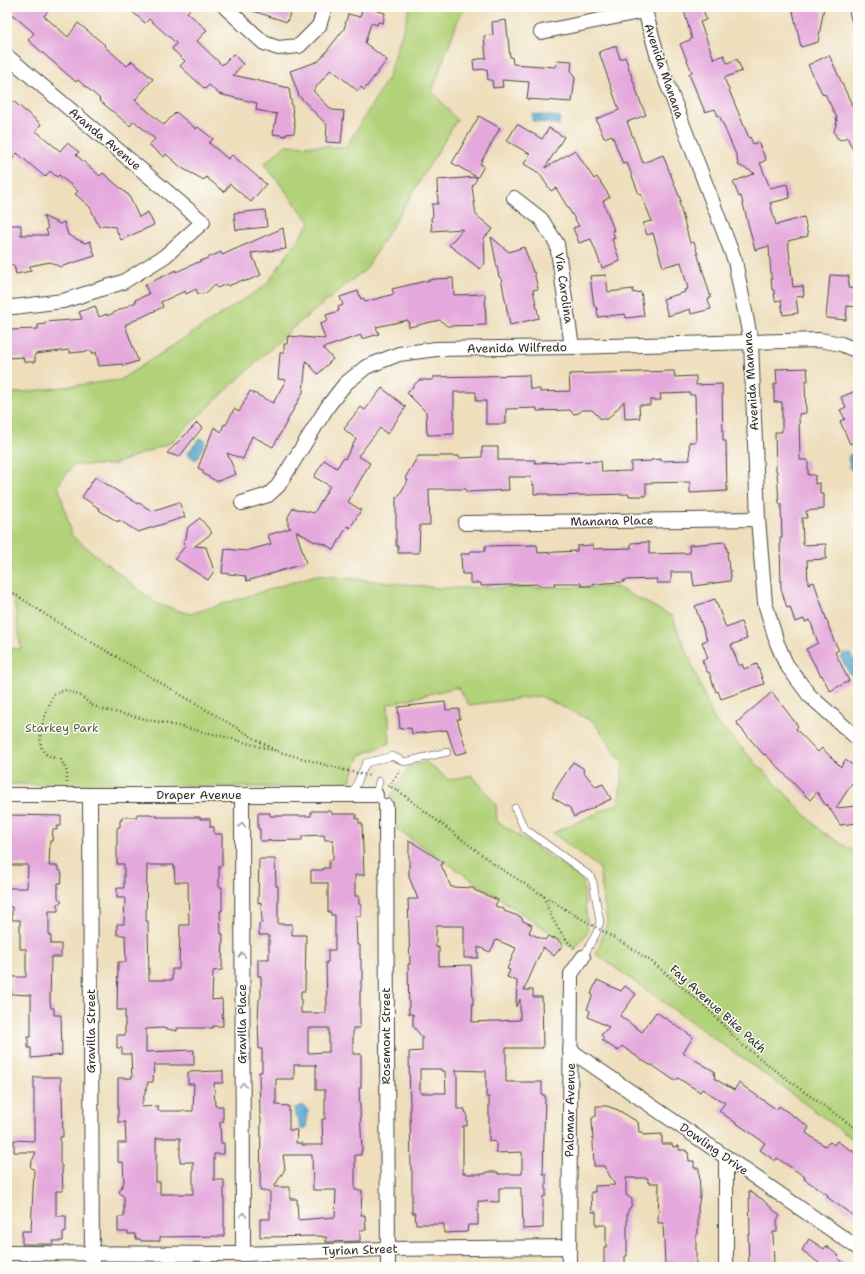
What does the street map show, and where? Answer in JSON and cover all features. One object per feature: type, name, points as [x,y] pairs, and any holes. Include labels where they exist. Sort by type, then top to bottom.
[{"type":"street","points":[[225,7],[264,43],[278,48],[299,46],[319,26],[325,7]]},
{"type":"street","points":[[856,7],[858,17]]},
{"type":"street","points":[[540,32],[644,9]]},
{"type":"street","name":"Avenida Manana","points":[[644,9],[660,66],[735,261],[750,342],[758,518],[765,603],[777,643],[786,664],[808,695],[858,739]]},
{"type":"street","name":"Aranda Avenue","points":[[7,56],[203,222],[165,256],[123,282],[62,301],[14,307],[7,306]]},
{"type":"street","name":"Via Carolina","points":[[514,198],[541,219],[557,244],[572,347]]},
{"type":"street","name":"Avenida Wilfredo","points":[[242,503],[268,495],[278,486],[328,406],[345,384],[366,367],[399,354],[436,349],[820,340],[841,344],[858,351]]},
{"type":"street","name":"Manana Place","points":[[465,523],[758,518]]},
{"type":"street","name":"Draper Avenue","points":[[7,795],[376,796]]},
{"type":"street","name":"Gravilla Place","points":[[242,795],[243,1254]]},
{"type":"street","name":"Gravilla Street","points":[[90,796],[92,1260]]},
{"type":"street","name":"Rosemont Street","points":[[386,806],[388,1267]]},
{"type":"street","name":"Palomar Avenue","points":[[569,1267],[571,974],[583,957]]},
{"type":"street","name":"Dowling Drive","points":[[570,1050],[858,1248]]},
{"type":"street","points":[[726,1157],[726,1267]]},
{"type":"street","name":"Tyrian Street","points":[[7,1253],[92,1260],[387,1249],[568,1246]]},
{"type":"lane","points":[[352,796],[366,763],[392,756],[405,762],[447,752]]},
{"type":"lane","points":[[379,781],[376,796],[386,806]]},
{"type":"lane","points":[[515,808],[524,828],[590,876],[593,882],[600,922],[596,934],[583,957]]},
{"type":"path","points":[[7,589],[54,620],[276,751]]},
{"type":"path","name":"Fay Avenue Bike Path","points":[[67,795],[66,772],[61,760],[47,756],[42,751],[41,734],[44,718],[54,694],[66,690],[81,696],[91,705],[106,710],[222,736],[370,776],[397,790],[498,867],[652,962],[708,1010],[741,1044],[858,1130]]},
{"type":"path","points":[[386,806],[389,786],[405,762]]},
{"type":"path","points":[[544,896],[549,912],[561,934],[583,957]]},
{"type":"green space","name":"Starkey Park","points":[[410,7],[466,7],[458,20],[432,91],[457,120],[366,269],[295,326],[170,443],[112,465],[73,465],[58,485],[72,536],[157,604],[190,614],[316,575],[441,588],[616,587],[672,616],[714,719],[821,831],[858,854],[858,1143],[596,954],[607,923],[599,868],[553,833],[619,803],[623,763],[594,722],[540,696],[469,705],[458,687],[388,704],[390,743],[360,755],[347,788],[7,784],[8,649],[21,649],[14,599],[7,594],[7,394],[120,380],[266,285],[310,222],[264,164],[286,145],[346,147],[388,78]]},
{"type":"green space","points":[[426,762],[449,780],[472,775],[496,804],[497,821],[583,881],[588,931],[575,949],[392,826],[391,795],[410,766]]},
{"type":"water","points":[[532,114],[560,117],[559,125],[532,121]]},
{"type":"water","points":[[200,438],[206,441],[196,460],[187,454]]},
{"type":"water","points":[[850,454],[854,457],[855,456],[858,462],[858,474],[853,473],[849,466],[848,459]]},
{"type":"water","points":[[844,653],[850,654],[858,667],[858,671],[854,675],[849,673],[841,658]]},
{"type":"water","points":[[303,1105],[308,1111],[306,1129],[300,1129],[298,1118],[295,1116],[295,1108]]},
{"type":"building","points":[[7,7],[51,7],[44,16],[68,37],[78,23],[105,45],[104,46],[127,66],[132,61],[153,79],[135,100],[164,125],[176,112],[196,129],[198,127],[213,139],[209,143],[228,159],[232,155],[266,184],[251,202],[230,184],[224,192],[206,177],[204,180],[182,168],[166,154],[164,157],[149,145],[155,139],[134,121],[130,126],[78,80],[76,82],[28,40],[34,33],[7,10]]},
{"type":"building","points":[[127,7],[192,7],[187,12],[207,30],[197,41],[222,65],[233,54],[243,64],[233,75],[289,88],[295,126],[294,133],[286,134],[286,136],[273,134],[277,114],[256,110],[257,103],[219,94],[209,85],[205,89],[180,66],[185,61],[172,49],[176,43],[149,19],[145,23]]},
{"type":"building","points":[[248,7],[292,7],[287,22],[247,9]]},
{"type":"building","points":[[363,7],[385,13],[383,23],[378,22],[377,25],[371,23],[365,43],[387,60],[364,90],[361,87],[358,91],[331,69],[313,91],[332,110],[344,111],[341,143],[326,142],[327,125],[299,96],[290,71],[319,61],[344,29],[348,14],[360,17]]},
{"type":"building","points":[[683,7],[703,7],[706,20],[700,22],[714,59],[724,55],[727,63],[737,59],[742,71],[724,78],[749,138],[750,137],[753,144],[758,142],[766,160],[760,163],[770,188],[787,184],[790,198],[770,203],[776,225],[804,217],[808,236],[788,241],[793,287],[803,286],[804,296],[796,297],[798,313],[783,315],[781,300],[775,301],[774,290],[772,290],[769,246],[755,250],[741,196],[739,197],[733,182],[755,173],[738,165],[737,157],[715,109],[705,112],[689,74],[692,72],[680,44],[692,39]]},
{"type":"building","points":[[792,7],[824,7],[818,42],[801,47]]},
{"type":"building","points":[[506,20],[510,57],[512,57],[513,64],[556,67],[557,60],[572,61],[571,70],[575,78],[572,102],[527,99],[529,82],[502,80],[503,87],[493,88],[492,80],[488,80],[487,69],[474,70],[473,60],[486,58],[484,36],[493,35],[492,22]]},
{"type":"building","points":[[616,46],[620,59],[625,57],[646,115],[627,122],[643,163],[663,155],[681,201],[679,202],[690,243],[694,242],[711,298],[708,299],[711,309],[691,314],[690,309],[668,316],[663,299],[685,292],[684,290],[688,289],[681,262],[663,267],[653,233],[647,235],[643,223],[652,221],[641,194],[639,194],[627,163],[623,164],[612,135],[604,138],[596,119],[619,110],[599,52]]},
{"type":"building","points":[[829,55],[852,105],[858,102],[858,160],[847,137],[841,140],[837,138],[834,132],[837,118],[825,94],[823,95],[808,65]]},
{"type":"building","points":[[7,96],[41,124],[36,131],[60,151],[67,143],[79,152],[76,155],[100,176],[103,173],[126,194],[128,194],[139,217],[148,212],[154,225],[121,240],[115,227],[104,225],[99,227],[90,207],[75,194],[78,191],[59,175],[57,177],[50,171],[45,177],[17,153],[7,166]]},
{"type":"building","points":[[479,116],[500,128],[480,164],[484,166],[472,187],[476,215],[493,229],[484,238],[485,263],[480,269],[449,245],[463,229],[432,231],[431,218],[433,216],[432,204],[438,204],[437,180],[477,177],[452,163]]},
{"type":"building","points":[[517,124],[542,139],[549,128],[564,137],[545,168],[575,150],[594,179],[597,177],[610,197],[603,201],[614,230],[612,230],[615,238],[612,239],[620,261],[602,268],[591,239],[579,243],[573,228],[579,226],[556,188],[551,191],[539,173],[524,164],[530,154],[507,141]]},
{"type":"building","points":[[265,210],[267,227],[236,230],[234,213]]},
{"type":"building","points":[[43,216],[60,224],[64,222],[68,235],[85,243],[90,241],[95,256],[60,267],[50,262],[30,266],[31,271],[16,274],[14,265],[7,265],[7,225],[21,225],[21,235],[48,235],[46,229],[48,228]]},
{"type":"building","points":[[283,228],[286,249],[251,253],[261,275],[244,282],[243,280],[228,286],[227,284],[217,288],[215,284],[206,293],[198,294],[196,289],[186,294],[185,291],[161,302],[163,307],[125,325],[138,361],[123,366],[123,364],[99,366],[96,352],[93,354],[92,351],[69,353],[69,350],[35,354],[35,362],[24,362],[23,357],[7,358],[7,330],[38,329],[38,325],[45,324],[45,322],[82,319],[79,312],[95,306],[99,317],[107,314],[107,316],[149,294],[145,285],[176,270],[176,272],[221,252],[222,255]]},
{"type":"building","points":[[491,237],[509,252],[524,247],[534,272],[538,289],[533,290],[539,318],[510,325]]},
{"type":"building","points":[[606,275],[608,292],[633,289],[633,293],[641,292],[644,316],[626,318],[625,314],[598,317],[597,308],[594,306],[590,276]]},
{"type":"building","points":[[830,275],[849,276],[848,288],[858,289],[858,307],[847,306],[846,320],[826,318]]},
{"type":"building","points":[[453,278],[454,295],[485,294],[486,325],[447,326],[440,320],[409,327],[408,320],[376,327],[379,334],[362,339],[361,335],[323,348],[333,359],[318,374],[306,361],[303,392],[273,447],[252,436],[243,459],[227,453],[236,474],[218,481],[202,473],[204,471],[198,468],[214,427],[221,432],[224,424],[226,425],[234,409],[239,412],[250,391],[273,403],[286,380],[278,379],[280,353],[284,353],[284,344],[287,344],[288,336],[325,339],[320,324],[328,321],[326,315],[339,311],[338,307],[343,305],[340,297],[358,291],[361,299],[364,298],[365,302],[394,294],[392,289],[434,279]]},
{"type":"building","points":[[807,368],[808,381],[805,381],[806,413],[799,414],[800,460],[808,460],[808,475],[815,475],[815,484],[820,483],[820,494],[824,494],[824,509],[806,511],[807,518],[802,518],[803,545],[826,544],[826,559],[807,560],[808,584],[814,582],[833,639],[839,650],[835,652],[849,681],[830,691],[806,649],[818,643],[810,620],[805,622],[804,619],[795,622],[790,607],[787,608],[781,589],[781,504],[779,504],[776,471],[775,432],[782,432],[782,402],[774,402],[774,384],[777,384],[776,369]]},
{"type":"building","points":[[674,371],[675,377],[696,376],[696,385],[722,384],[723,441],[726,441],[727,491],[690,493],[690,482],[646,483],[646,496],[629,496],[629,494],[549,496],[549,494],[534,494],[534,484],[532,485],[531,477],[508,477],[509,490],[466,492],[466,489],[429,489],[430,525],[420,525],[419,553],[398,553],[398,546],[396,546],[396,497],[398,497],[408,480],[405,478],[418,456],[459,456],[459,458],[482,457],[482,447],[498,447],[498,460],[535,460],[535,463],[601,461],[602,472],[631,471],[631,462],[661,459],[661,461],[690,460],[689,442],[696,442],[695,395],[690,395],[690,393],[660,394],[661,400],[650,400],[650,405],[639,405],[640,418],[625,419],[624,401],[608,419],[601,419],[592,410],[582,410],[579,413],[573,414],[570,410],[537,411],[537,408],[506,409],[506,424],[486,424],[486,401],[476,401],[476,392],[454,392],[454,434],[428,435],[426,412],[407,393],[419,380],[433,380],[433,377],[529,375],[530,389],[540,389],[540,392],[570,391],[569,374]]},
{"type":"building","points":[[382,388],[406,407],[387,434],[380,428],[358,456],[370,463],[348,502],[361,510],[350,528],[347,526],[334,550],[323,543],[315,542],[296,531],[306,563],[247,581],[245,576],[222,573],[225,549],[246,551],[271,544],[268,535],[291,528],[288,526],[288,517],[293,508],[314,513],[330,486],[314,477],[324,460],[337,468],[343,458],[345,459],[356,439],[344,429],[361,407],[365,410]]},
{"type":"building","points":[[858,390],[858,440],[850,444],[840,421],[845,419],[840,410],[846,407],[841,397]]},
{"type":"building","points":[[197,423],[202,428],[179,457],[167,453]]},
{"type":"building","points":[[95,477],[152,511],[179,502],[185,517],[138,532],[119,520],[118,522],[82,497]]},
{"type":"building","points":[[200,518],[212,533],[195,546],[206,547],[214,571],[208,580],[175,559],[186,545],[183,543],[186,538],[188,527]]},
{"type":"building","points":[[649,542],[649,554],[690,553],[689,545],[725,542],[731,576],[730,581],[694,586],[692,572],[671,572],[671,583],[657,583],[657,579],[624,580],[624,582],[605,583],[592,586],[581,586],[581,583],[554,583],[555,586],[540,586],[539,584],[481,586],[481,583],[470,583],[470,574],[462,574],[461,554],[470,554],[470,551],[485,551],[485,546],[537,545],[538,553],[577,551],[577,546],[593,545],[593,549],[631,548],[631,543]]},
{"type":"building","points":[[715,599],[726,628],[741,622],[747,639],[731,645],[739,666],[742,664],[744,669],[757,664],[764,684],[721,699],[718,691],[716,692],[709,672],[707,672],[702,660],[708,658],[702,642],[707,640],[695,606]]},
{"type":"building","points":[[772,692],[798,726],[796,729],[818,752],[822,748],[841,767],[845,760],[858,768],[858,774],[836,808],[858,806],[858,823],[840,825],[827,804],[826,806],[817,792],[810,800],[765,754],[764,755],[738,725],[737,722]]},
{"type":"building","points":[[445,702],[446,710],[459,709],[460,719],[457,719],[467,752],[455,755],[447,730],[412,734],[411,728],[400,729],[398,707]]},
{"type":"building","points":[[573,762],[584,769],[583,771],[596,787],[603,784],[611,799],[574,817],[570,808],[552,797],[554,794],[553,793]]},
{"type":"building","points":[[311,811],[331,811],[332,814],[356,814],[356,819],[359,819],[359,823],[362,823],[364,875],[355,875],[355,896],[359,896],[359,904],[361,905],[361,916],[356,916],[357,945],[360,945],[363,980],[361,980],[360,991],[360,1028],[353,1028],[353,1054],[361,1054],[361,1088],[359,1088],[362,1151],[361,1155],[355,1155],[355,1190],[362,1190],[361,1215],[365,1215],[366,1230],[360,1230],[360,1241],[326,1242],[326,1237],[322,1236],[260,1237],[260,1219],[270,1219],[270,1191],[260,1191],[261,1118],[259,1072],[262,1072],[262,1049],[259,1049],[258,1020],[259,1000],[261,997],[261,976],[258,976],[258,959],[269,959],[269,935],[259,935],[259,923],[262,923],[261,902],[258,903],[259,859],[275,859],[276,886],[278,886],[278,924],[292,924],[292,935],[306,935],[305,991],[301,991],[301,1013],[326,1013],[326,962],[328,962],[328,950],[335,950],[335,915],[331,915],[331,912],[328,912],[328,883],[311,883],[311,870],[323,870],[323,868],[329,868],[329,860],[333,860],[333,840],[325,840],[324,835],[302,836],[302,840],[260,841],[258,813],[270,813],[270,816],[311,816]],"holes":[[[308,1028],[329,1028],[329,1052],[308,1053]],[[294,1065],[316,1065],[316,1090],[325,1090],[325,1119],[322,1119],[323,1145],[302,1145],[302,1143],[296,1143],[297,1130],[289,1130],[289,1106],[276,1105],[276,1079],[294,1079]],[[283,1155],[312,1155],[313,1190],[336,1190],[335,1217],[298,1220],[297,1199],[290,1199],[290,1187],[274,1187],[285,1169]]]},
{"type":"building","points":[[137,814],[151,814],[150,815],[156,815],[156,817],[200,817],[200,819],[210,819],[210,827],[214,827],[214,834],[222,834],[222,866],[219,866],[219,887],[222,887],[222,911],[220,911],[221,934],[223,934],[222,970],[213,971],[212,1000],[222,999],[223,1026],[213,1026],[213,1028],[177,1028],[177,1031],[162,1028],[146,1029],[146,1052],[194,1050],[194,1065],[154,1065],[153,1082],[148,1082],[141,1107],[158,1106],[158,1111],[193,1111],[194,1084],[188,1084],[188,1072],[223,1071],[223,1083],[214,1083],[215,1106],[223,1106],[223,1122],[220,1122],[221,1143],[224,1143],[224,1154],[214,1154],[214,1180],[224,1180],[224,1236],[160,1237],[160,1241],[141,1241],[140,1239],[136,1239],[135,1234],[118,1232],[118,1217],[124,1217],[124,1197],[119,1192],[124,1182],[123,1162],[118,1162],[118,1143],[126,1143],[125,1122],[118,1122],[118,1078],[132,1078],[131,1054],[122,1054],[122,1048],[117,1048],[117,1035],[125,1035],[125,1010],[117,1010],[118,962],[126,962],[125,935],[117,935],[117,924],[124,924],[125,898],[117,898],[117,888],[124,888],[124,864],[117,864],[117,830],[118,827],[120,827],[120,820],[122,820],[122,817],[137,817]],"holes":[[[147,865],[174,865],[175,882],[188,882],[189,925],[180,925],[179,969],[172,969],[172,980],[149,980],[148,921],[146,921]],[[156,1138],[180,1138],[180,1162],[193,1162],[193,1194],[160,1194],[160,1182],[156,1182]]]},
{"type":"building","points":[[11,815],[61,816],[61,826],[57,826],[57,830],[53,829],[52,841],[50,841],[49,866],[58,866],[58,870],[60,870],[62,874],[61,883],[58,883],[58,898],[62,901],[58,904],[58,911],[49,911],[49,936],[51,936],[51,944],[61,944],[61,957],[51,957],[50,1001],[51,1008],[54,1008],[54,1015],[61,1015],[62,1055],[31,1058],[31,1048],[28,1048],[28,1037],[31,1037],[31,995],[11,994],[12,977],[26,977],[26,949],[20,949],[20,920],[12,920],[12,907],[7,907],[7,888],[27,888],[28,865],[7,865],[7,819],[11,819]]},
{"type":"building","points":[[409,840],[443,862],[441,865],[451,887],[474,888],[474,890],[498,900],[495,906],[521,917],[523,921],[532,925],[529,933],[545,940],[548,936],[553,939],[554,937],[563,945],[554,956],[543,947],[524,990],[533,990],[533,997],[542,997],[543,1048],[506,1048],[506,1082],[542,1082],[542,1095],[545,1095],[543,1174],[546,1174],[546,1196],[543,1196],[543,1228],[523,1229],[521,1188],[499,1188],[499,1202],[478,1201],[478,1225],[468,1225],[467,1232],[444,1233],[444,1224],[416,1224],[415,1213],[412,1213],[409,1052],[422,1051],[422,1037],[413,1026],[413,1014],[409,1014],[408,964],[410,964],[408,899],[418,899],[409,877]],"holes":[[[436,926],[464,926],[464,958],[478,958],[478,947],[490,952],[496,940],[516,948],[507,969],[510,970],[507,977],[517,981],[516,1007],[520,999],[520,1020],[472,1022],[473,999],[471,965],[439,966],[439,947],[436,948]],[[420,1069],[441,1069],[441,1071],[445,1071],[446,1093],[420,1093]],[[455,1070],[486,1071],[486,1097],[489,1097],[489,1141],[496,1142],[496,1153],[522,1152],[522,1174],[498,1174],[498,1172],[486,1172],[486,1174],[463,1173],[463,1126],[467,1126],[467,1113],[465,1112],[465,1109],[457,1109],[457,1074]]]},
{"type":"building","points":[[597,980],[621,991],[625,986],[636,994],[620,1016],[642,1032],[656,1012],[693,1037],[683,1053],[714,1071],[715,1079],[734,1090],[739,1083],[777,1110],[779,1106],[809,1127],[806,1133],[825,1146],[830,1142],[834,1145],[837,1141],[858,1155],[858,1219],[827,1197],[828,1195],[804,1179],[805,1177],[777,1158],[775,1161],[760,1150],[765,1143],[719,1111],[725,1103],[702,1089],[700,1092],[678,1078],[675,1081],[622,1046],[618,1051],[602,1040],[604,1038],[601,1035],[609,1027],[588,1017],[590,1011],[587,1009]]},
{"type":"building","points":[[34,1077],[61,1077],[63,1137],[60,1137],[60,1164],[62,1166],[63,1191],[56,1191],[56,1216],[66,1216],[66,1231],[63,1232],[63,1241],[53,1241],[53,1244],[22,1244],[22,1231],[31,1231],[34,1170],[30,1166],[36,1152],[14,1152],[14,1140],[34,1141]]},
{"type":"building","points":[[596,1106],[607,1106],[618,1110],[638,1122],[639,1132],[643,1132],[643,1135],[662,1134],[662,1144],[672,1144],[673,1147],[679,1146],[679,1150],[686,1150],[686,1152],[688,1152],[689,1161],[694,1161],[694,1168],[699,1168],[700,1196],[698,1208],[698,1234],[696,1236],[696,1267],[680,1267],[680,1264],[665,1264],[663,1223],[658,1223],[659,1183],[648,1183],[648,1178],[626,1178],[626,1195],[632,1199],[632,1204],[627,1213],[627,1256],[625,1256],[625,1267],[604,1267],[606,1225],[596,1225],[596,1212],[592,1212],[591,1192],[595,1192],[595,1186],[615,1185],[604,1166],[594,1166],[592,1118],[596,1116]]},
{"type":"building","points":[[749,1191],[762,1199],[780,1216],[777,1220],[777,1232],[773,1232],[774,1267],[749,1267]]},
{"type":"building","points":[[809,1239],[824,1249],[826,1246],[839,1256],[837,1258],[850,1267],[824,1267],[802,1250]]}]
